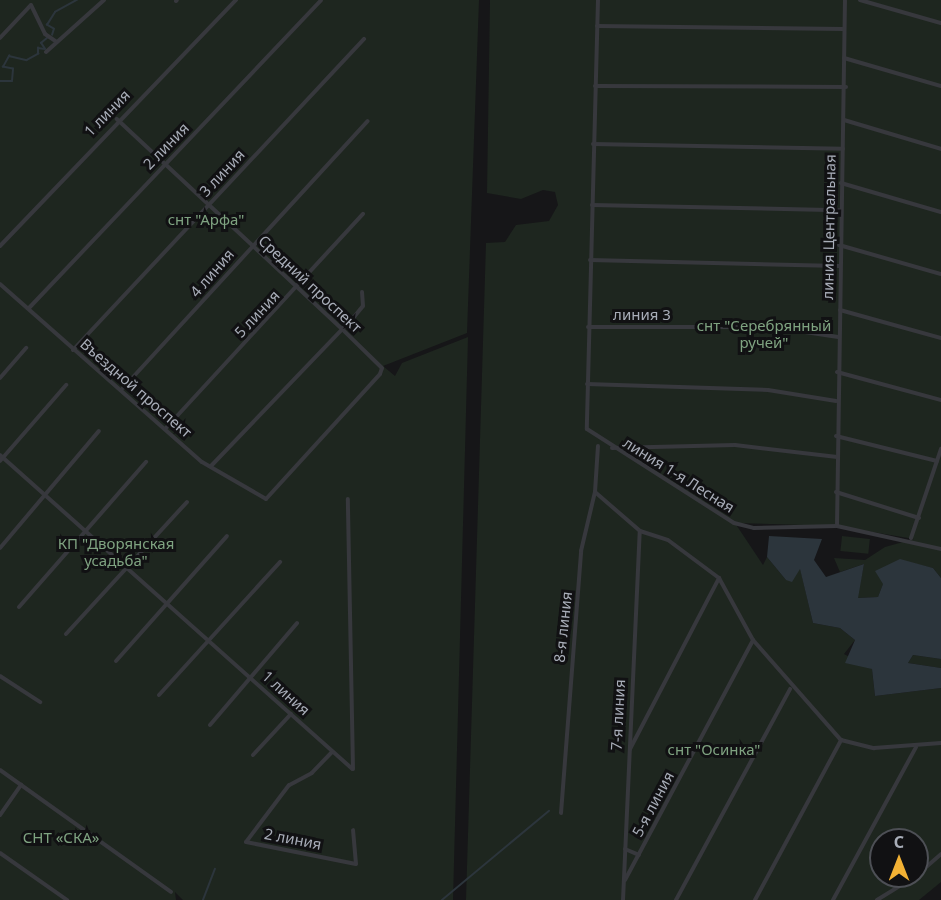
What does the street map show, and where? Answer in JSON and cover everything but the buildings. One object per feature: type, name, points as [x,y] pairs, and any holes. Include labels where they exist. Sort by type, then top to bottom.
[{"type":"street","points":[[46,52],[104,0]]},
{"type":"street","name":"1 линия","points":[[0,246],[117,119],[236,0]]},
{"type":"street","name":"2 линия","points":[[29,308],[321,0]]},
{"type":"street","points":[[598,0],[587,384],[768,390],[836,401]]},
{"type":"street","name":"линия Центральная","points":[[837,526],[836,401],[840,310],[840,210],[846,87],[845,0]]},
{"type":"street","points":[[860,0],[941,23]]},
{"type":"street","points":[[0,38],[31,4],[45,34],[57,42]]},
{"type":"street","points":[[597,26],[844,29]]},
{"type":"street","name":"3 линия","points":[[73,350],[364,39]]},
{"type":"street","points":[[844,58],[941,86]]},
{"type":"street","points":[[595,86],[846,87]]},
{"type":"street","name":"Средний проспект","points":[[117,119],[381,368],[266,499]]},
{"type":"street","points":[[843,120],[941,149]]},
{"type":"street","name":"4 линия","points":[[123,388],[368,121]]},
{"type":"street","points":[[593,144],[843,149]]},
{"type":"street","points":[[841,183],[941,212]]},
{"type":"street","points":[[592,205],[840,210]]},
{"type":"street","name":"5 линия","points":[[166,428],[363,214]]},
{"type":"street","points":[[840,245],[941,274]]},
{"type":"street","points":[[590,260],[840,266]]},
{"type":"street","name":"Въездной проспект","points":[[0,284],[73,350],[123,388],[211,466],[266,499]]},
{"type":"street","points":[[211,466],[363,306],[362,292]]},
{"type":"street","points":[[840,310],[941,338]]},
{"type":"street","name":"линия 3","points":[[588,327],[772,327],[838,337]]},
{"type":"street","points":[[0,378],[26,348]]},
{"type":"street","points":[[837,372],[941,400]]},
{"type":"street","name":"линия 1-я Лесная","points":[[587,384],[587,429],[612,448],[734,523],[754,528],[837,526],[913,539]]},
{"type":"street","points":[[1,458],[66,385]]},
{"type":"street","points":[[0,548],[99,431]]},
{"type":"street","points":[[836,436],[937,461]]},
{"type":"street","points":[[612,448],[735,445],[837,457]]},
{"type":"street","name":"8-я линия","points":[[561,813],[581,551],[595,492],[598,446]]},
{"type":"street","points":[[941,449],[913,539],[941,549]]},
{"type":"street","name":"1 линия","points":[[1,458],[47,495],[353,769],[348,499]]},
{"type":"street","points":[[19,607],[88,532],[146,462]]},
{"type":"street","points":[[595,492],[640,531],[668,540],[719,578],[753,640],[790,689],[841,741],[873,748],[941,743]]},
{"type":"street","points":[[836,492],[920,518]]},
{"type":"street","points":[[66,634],[188,502]]},
{"type":"street","name":"7-я линия","points":[[623,900],[628,752],[640,531]]},
{"type":"street","points":[[116,661],[227,536]]},
{"type":"street","points":[[159,695],[280,562]]},
{"type":"street","points":[[628,752],[719,578]]},
{"type":"street","points":[[210,725],[297,623]]},
{"type":"street","name":"5-я линия","points":[[624,883],[753,640]]},
{"type":"street","points":[[0,676],[40,702]]},
{"type":"street","points":[[676,900],[790,689]]},
{"type":"street","points":[[253,755],[291,714]]},
{"type":"street","points":[[755,900],[841,741]]},
{"type":"street","points":[[833,900],[916,746]]},
{"type":"street","name":"2 линия","points":[[332,752],[312,773],[289,785],[246,842],[356,864],[353,830]]},
{"type":"street","points":[[0,770],[171,892]]},
{"type":"street","points":[[0,815],[21,785]]},
{"type":"street","points":[[625,849],[639,855]]},
{"type":"street","points":[[0,853],[67,900]]},
{"type":"street","points":[[929,865],[941,854]]},
{"type":"street","points":[[877,900],[897,888]]},
{"type":"green space","points":[[0,0],[479,0],[467,333],[383,366],[395,376],[402,363],[468,337],[453,900],[183,900],[175,892],[176,900],[0,900]]},
{"type":"green space","points":[[490,0],[941,0],[941,578],[933,568],[900,560],[889,569],[878,597],[857,598],[864,564],[840,572],[834,558],[865,560],[885,547],[914,539],[837,526],[735,523],[763,565],[767,557],[786,580],[800,568],[813,623],[840,628],[855,640],[844,654],[872,669],[875,696],[941,688],[941,882],[919,900],[466,900],[486,243],[505,242],[516,225],[549,221],[558,205],[555,192],[543,190],[521,199],[487,193]]},
{"type":"green space","points":[[842,536],[870,539],[868,554],[840,551]]},
{"type":"green space","points":[[913,655],[941,659],[941,668],[908,663]]},
{"type":"shaded area","points":[[769,536],[822,539],[814,560],[826,577],[864,564],[858,598],[878,597],[883,584],[875,571],[900,559],[933,568],[941,578],[941,659],[913,655],[908,663],[941,668],[941,688],[875,696],[872,669],[845,663],[855,640],[840,628],[813,623],[800,569],[792,582],[786,580],[767,557]]},
{"type":"waterway","points":[[52,35],[54,29],[47,25],[55,12],[77,0]]},
{"type":"waterway","points":[[0,81],[12,81],[13,69],[3,67],[9,56],[27,60],[38,54],[38,48],[45,49],[41,43],[47,38]]},
{"type":"waterway","points":[[442,900],[549,811]]},
{"type":"waterway","points":[[203,900],[215,869]]},
{"type":"park label","name":"снт \"Арфа\"","points":[[206,220]]},
{"type":"park label","name":"снт \"Серебрянный ручей\"","points":[[764,334]]},
{"type":"park label","name":"КП \"Дворянская усадьба\"","points":[[116,552]]},
{"type":"park label","name":"снт \"Осинка\"","points":[[714,750]]},
{"type":"park label","name":"СНТ «СКА»","points":[[61,838]]}]
